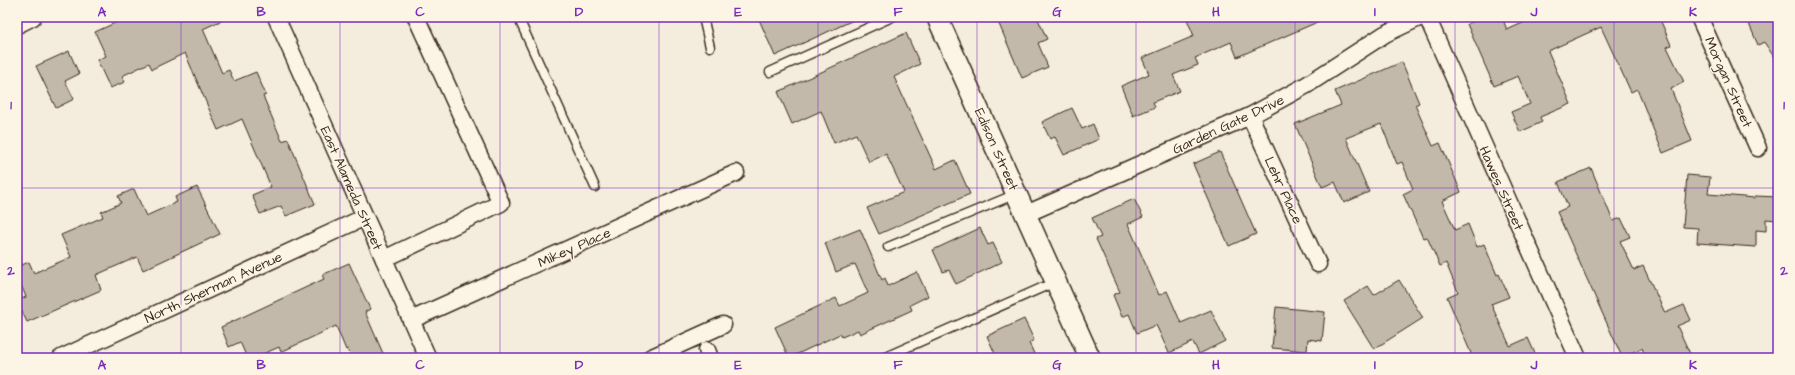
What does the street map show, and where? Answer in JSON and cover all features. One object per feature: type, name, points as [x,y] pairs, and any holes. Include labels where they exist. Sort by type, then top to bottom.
[{"type":"street","points":[[17,25],[33,17]]},
{"type":"street","name":"East Alameda Street","points":[[276,17],[428,358]]},
{"type":"street","points":[[384,259],[501,203],[416,17]]},
{"type":"street","name":"Edison Street","points":[[937,17],[1090,358]]},
{"type":"street","name":"Garden Gate Drive","points":[[1026,214],[1250,116],[1305,86],[1385,34],[1421,17]]},
{"type":"street","name":"Hawes Street","points":[[1427,17],[1578,358]]},
{"type":"street","name":"Morgan Street","points":[[1699,17],[1758,148]]},
{"type":"street","name":"Lehr Place","points":[[1250,116],[1318,264]]},
{"type":"street","name":"Mikey Place","points":[[411,320],[736,173]]},
{"type":"street","name":"North Sherman Avenue","points":[[61,358],[365,217]]},
{"type":"street","points":[[650,358],[723,325]]},
{"type":"lane","points":[[518,17],[596,187]]},
{"type":"lane","points":[[703,17],[710,47]]},
{"type":"lane","points":[[770,72],[892,17]]},
{"type":"lane","points":[[888,247],[1017,193]]},
{"type":"lane","points":[[882,358],[1056,281]]},
{"type":"building","points":[[128,17],[229,17],[203,29],[222,73],[229,70],[234,81],[256,72],[266,95],[263,96],[282,141],[288,139],[315,204],[286,216],[281,206],[260,214],[252,195],[271,187],[242,119],[218,130],[185,53],[152,69],[149,63],[122,76],[125,82],[110,88],[97,60],[106,56],[95,32]]},
{"type":"building","points":[[758,17],[860,17],[775,56]]},
{"type":"building","points":[[996,17],[1037,17],[1047,39],[1038,43],[1048,67],[1022,78]]},
{"type":"building","points":[[1186,17],[1329,17],[1237,57],[1231,42],[1195,58],[1198,65],[1173,75],[1180,91],[1153,102],[1155,107],[1133,116],[1121,86],[1149,74],[1142,58],[1194,36]]},
{"type":"building","points":[[1483,17],[1502,17],[1507,30],[1536,17],[1659,17],[1671,45],[1667,47],[1684,82],[1671,89],[1692,141],[1663,153],[1637,89],[1631,92],[1601,27],[1548,51],[1571,104],[1540,117],[1542,122],[1520,132],[1511,112],[1530,104],[1518,76],[1494,86],[1467,24]]},
{"type":"building","points":[[1764,17],[1778,17],[1778,63],[1764,42],[1758,45],[1749,24]]},
{"type":"building","points":[[906,33],[920,64],[894,77],[936,169],[955,160],[970,194],[879,234],[867,208],[904,192],[886,154],[869,162],[856,134],[834,143],[821,111],[792,124],[778,92]]},
{"type":"building","points":[[69,51],[79,74],[65,81],[74,99],[56,108],[36,66]]},
{"type":"building","points":[[1402,62],[1419,103],[1415,105],[1433,146],[1440,143],[1461,192],[1442,201],[1455,230],[1468,224],[1477,247],[1484,244],[1497,275],[1499,274],[1509,297],[1491,304],[1510,346],[1528,338],[1537,358],[1473,358],[1447,297],[1458,292],[1446,263],[1440,266],[1427,237],[1423,238],[1403,194],[1413,189],[1402,162],[1397,164],[1381,124],[1346,138],[1369,192],[1344,203],[1335,182],[1322,187],[1295,124],[1341,105],[1335,91]]},
{"type":"building","points":[[1072,108],[1082,129],[1093,124],[1099,139],[1064,155],[1055,137],[1050,139],[1042,122]]},
{"type":"building","points":[[1220,152],[1256,234],[1229,246],[1193,164]]},
{"type":"building","points":[[1591,168],[1613,221],[1621,218],[1630,237],[1620,241],[1634,270],[1643,266],[1665,313],[1684,305],[1691,320],[1677,326],[1692,358],[1646,358],[1642,348],[1622,357],[1557,212],[1568,207],[1558,182]]},
{"type":"building","points":[[1687,175],[1710,177],[1708,194],[1755,198],[1755,196],[1778,197],[1777,220],[1766,219],[1766,231],[1756,230],[1756,247],[1697,243],[1698,228],[1683,227]]},
{"type":"building","points":[[197,187],[220,234],[143,270],[137,257],[96,275],[101,290],[27,322],[17,301],[26,297],[17,275],[17,267],[29,262],[34,273],[71,257],[61,235],[103,217],[101,212],[121,203],[118,196],[134,189],[146,216],[177,202],[175,197]]},
{"type":"building","points":[[1134,199],[1143,217],[1128,224],[1159,295],[1167,291],[1181,323],[1211,310],[1225,341],[1199,354],[1193,342],[1169,353],[1156,325],[1137,333],[1129,314],[1122,317],[1113,295],[1120,292],[1096,239],[1101,237],[1092,218]]},
{"type":"building","points":[[980,228],[988,245],[993,243],[1002,262],[956,284],[949,270],[943,272],[933,250]]},
{"type":"building","points":[[860,229],[882,280],[885,278],[888,286],[917,272],[928,296],[910,305],[912,310],[860,334],[858,330],[842,337],[840,334],[789,358],[775,327],[836,298],[840,306],[868,293],[855,264],[836,272],[825,243]]},
{"type":"building","points":[[349,263],[370,309],[365,312],[385,358],[351,358],[336,326],[281,352],[279,347],[254,358],[247,358],[240,342],[229,347],[221,327],[324,279],[322,275]]},
{"type":"building","points":[[1399,280],[1423,318],[1374,349],[1344,301],[1368,286],[1374,295]]},
{"type":"building","points":[[1276,307],[1325,312],[1322,341],[1308,339],[1307,351],[1272,348]]},
{"type":"building","points":[[1024,319],[1034,340],[1029,343],[1036,358],[997,358],[987,336]]}]
